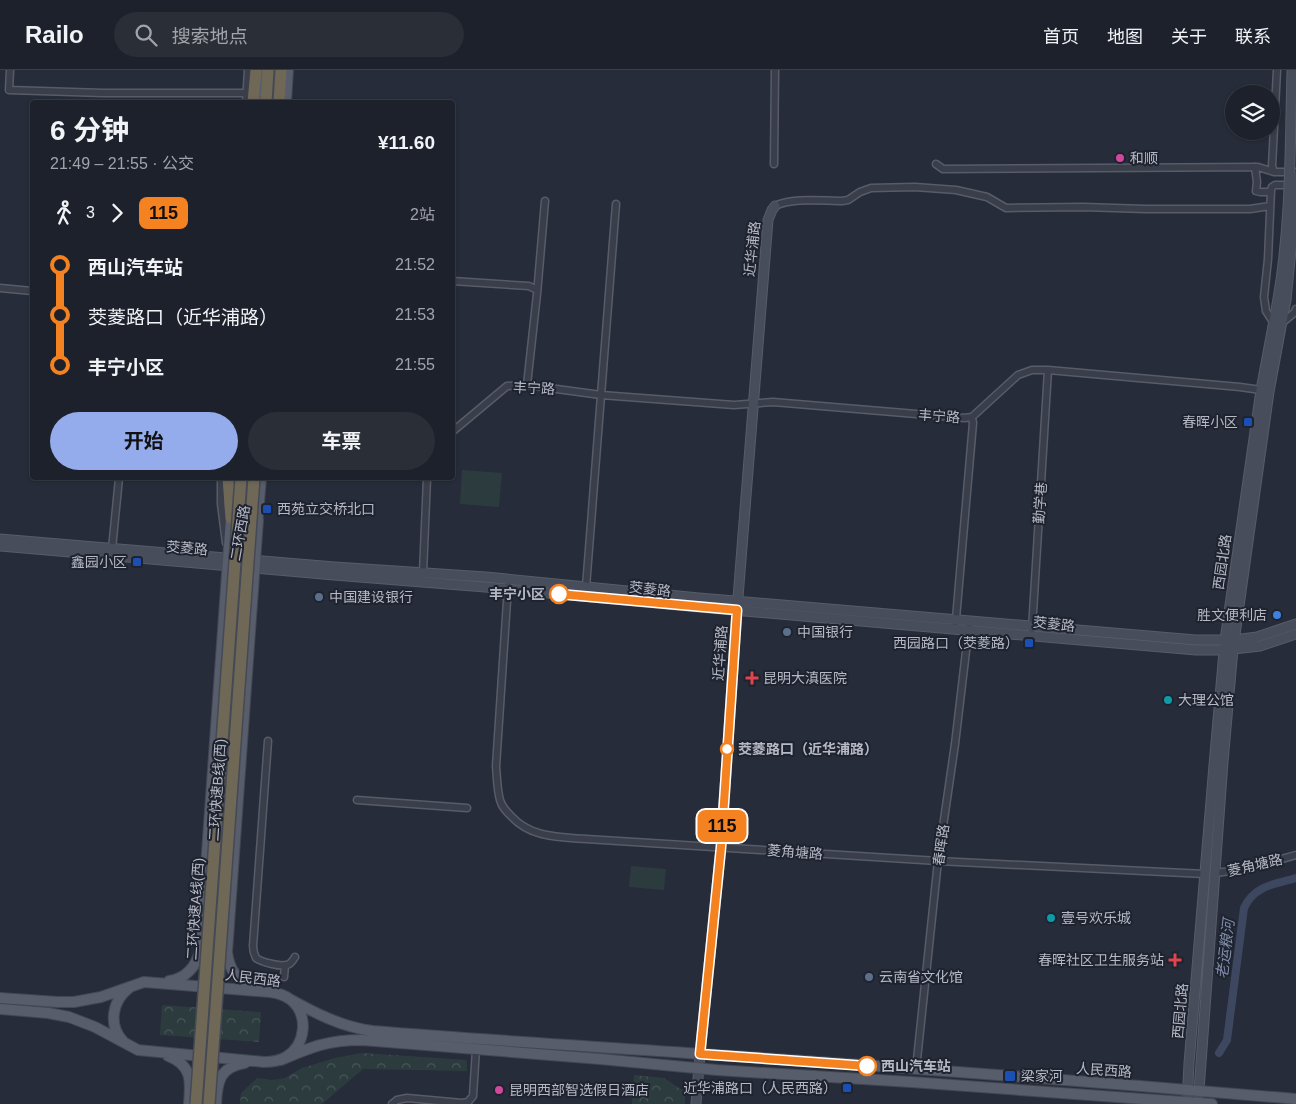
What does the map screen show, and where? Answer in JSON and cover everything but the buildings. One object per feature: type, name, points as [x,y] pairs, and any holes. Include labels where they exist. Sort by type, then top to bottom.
[{"type":"highway","points":[[250,98],[256,70]]},
{"type":"highway","points":[[266,100],[268,70]]},
{"type":"highway","points":[[279,100],[282,70]]},
{"type":"highway","points":[[228,480],[231,518]]},
{"type":"highway","name":"二环快速A线(西)","points":[[196,1104],[241,480]]},
{"type":"highway","name":"二环快速B线(西)","points":[[209,1104],[254,480]]},
{"type":"main road","points":[[259,100],[262,70]]},
{"type":"main road","points":[[286,100],[288,70]]},
{"type":"main road","name":"二环西路","points":[[234,480],[231,518],[232,562],[240,592],[252,564],[261,480]]},
{"type":"main road","points":[[153,982],[178,979],[189,972],[196,963],[201,945],[232,562]]},
{"type":"main road","points":[[252,564],[227,952],[233,973],[242,982],[254,989],[270,992]]},
{"type":"main road","points":[[205,890],[209,900],[218,904],[227,900],[231,892]]},
{"type":"main road","name":"人民西路","points":[[0,998],[74,1002],[106,995],[136,984],[153,982],[270,992],[286,997],[345,1025],[366,1030],[916,1069],[1296,1099]]},
{"type":"main road","points":[[130,1047],[124,1043],[116,1031],[114,1010],[124,992],[136,984]]},
{"type":"main road","name":"人民西路","points":[[281,1060],[293,1052],[303,1033],[301,1013],[293,1001],[286,997]]},
{"type":"main road","points":[[0,1009],[48,1013],[69,1017],[95,1027],[130,1047],[178,1060],[188,1072],[190,1080],[189,1104]]},
{"type":"main road","name":"人民西路","points":[[281,1060],[321,1044],[352,1040],[372,1040],[698,1069],[911,1082],[1212,1104]]},
{"type":"main road","points":[[147,1052],[264,1062]]},
{"type":"main road","points":[[216,1104],[217,1086],[225,1072],[242,1063],[281,1060]]},
{"type":"street","points":[[10,70],[9,90],[250,98],[248,70]]},
{"type":"street","points":[[774,164],[775,70]]},
{"type":"street","points":[[1274,172],[1272,166],[1276,70]]},
{"type":"street","name":"西园北路","points":[[1282,299],[1287,219],[1292,70]]},
{"type":"street","points":[[936,164],[943,169],[1255,167],[1274,172],[1296,172]]},
{"type":"street","points":[[1255,167],[1256,191],[1271,192]]},
{"type":"street","name":"西园北路","points":[[1192,1103],[1210,874],[1214,765],[1260,390],[1282,299],[1294,220],[1296,177]]},
{"type":"street","points":[[1296,185],[1275,185],[1272,187],[1264,297],[1266,311],[1277,323],[1294,313],[1296,309]]},
{"type":"street","points":[[775,206],[782,202],[792,201],[848,200],[860,192],[871,188],[915,187],[956,190],[987,197],[1006,208],[1231,209],[1270,206]]},
{"type":"street","points":[[527,385],[545,201]]},
{"type":"street","points":[[586,587],[616,204]]},
{"type":"street","name":"近华浦路","points":[[696,1104],[721,847],[737,605],[768,220],[775,206]]},
{"type":"street","points":[[455,281],[529,286],[537,290]]},
{"type":"street","points":[[0,288],[30,291]]},
{"type":"street","name":"西园北路","points":[[1230,640],[1269,392],[1277,323]]},
{"type":"street","name":"丰宁路","points":[[455,429],[507,386],[527,385],[601,395],[734,405],[773,402],[964,418],[972,417],[1018,375],[1032,370],[1260,390]]},
{"type":"street","name":"勤学巷","points":[[1032,631],[1048,370]]},
{"type":"street","points":[[956,630],[972,417]]},
{"type":"street","points":[[112,549],[119,480]]},
{"type":"street","points":[[221,480],[222,511],[232,562]]},
{"type":"street","points":[[422,573],[427,480]]},
{"type":"street","name":"茭菱路","points":[[0,539],[252,564],[334,576],[485,587],[508,585],[586,587],[691,597],[737,605],[956,630],[969,626]]},
{"type":"street","name":"茭菱路","points":[[0,546],[232,562]]},
{"type":"street","name":"茭菱路","points":[[252,564],[422,573],[698,607],[737,605],[956,620],[969,626],[1032,631],[1196,640],[1230,640],[1257,637],[1296,624]]},
{"type":"street","name":"菱角塘路","points":[[508,585],[496,766],[497,784],[501,802],[506,810],[518,824],[534,832],[543,835],[586,840],[938,861],[1210,874],[1246,869],[1296,855]]},
{"type":"street","name":"春晖路","points":[[916,1069],[938,861],[955,744],[969,626]]},
{"type":"street","name":"茭菱路","points":[[1032,631],[1196,650],[1229,650],[1260,646],[1296,634]]},
{"type":"street","points":[[268,741],[253,946],[256,958],[262,962],[285,965],[292,962],[295,957]]},
{"type":"street","points":[[357,800],[467,808]]},
{"type":"street","points":[[284,976],[285,965]]},
{"type":"street","points":[[392,1104],[397,1100],[407,1098],[468,1102],[473,1096],[476,1049]]},
{"type":"green space","points":[[462,470],[502,473],[499,507],[460,504]]},
{"type":"green space","points":[[631,866],[666,869],[664,890],[629,887]]},
{"type":"green space","points":[[162,1005],[261,1012],[259,1042],[160,1035]]},
{"type":"green space","points":[[362,1053],[467,1060],[467,1071],[363,1069],[322,1104],[240,1104],[241,1093],[257,1078],[272,1080],[285,1078],[302,1068],[335,1058]]},
{"type":"green space","points":[[634,1075],[664,1078],[685,1092],[685,1104],[632,1104]]},
{"type":"waterway","name":"老运粮河","points":[[1219,1053],[1227,1040],[1244,908],[1259,890],[1296,878]]},
{"type":"bus line","name":"115","points":[[559,594],[737,610],[721,847],[700,1054],[867,1066]]},
{"type":"place","name":"和顺","points":[[1120,158]]},
{"type":"place","name":"春晖小区","points":[[1248,422]]},
{"type":"place","name":"西苑立交桥北口","points":[[267,509]]},
{"type":"place","name":"鑫园小区","points":[[137,562]]},
{"type":"place","name":"丰宁小区","points":[[559,594]]},
{"type":"place","name":"中国建设银行","points":[[319,597]]},
{"type":"place","name":"胜文便利店","points":[[1277,615]]},
{"type":"place","name":"中国银行","points":[[787,632]]},
{"type":"place","name":"西园路口（茭菱路）","points":[[1029,643]]},
{"type":"place","name":"昆明大滇医院","points":[[752,678]]},
{"type":"place","name":"大理公馆","points":[[1168,700]]},
{"type":"place","name":"茭菱路口（近华浦路）","points":[[727,749]]},
{"type":"place","name":"壹号欢乐城","points":[[1051,918]]},
{"type":"place","name":"春晖社区卫生服务站","points":[[1175,960]]},
{"type":"place","name":"云南省文化馆","points":[[869,977]]},
{"type":"place","name":"西山汽车站","points":[[867,1066]]},
{"type":"place","name":"梁家河","points":[[1010,1076]]},
{"type":"place","name":"近华浦路口（人民西路）","points":[[847,1088]]},
{"type":"place","name":"昆明西部智选假日酒店","points":[[499,1090]]}]
